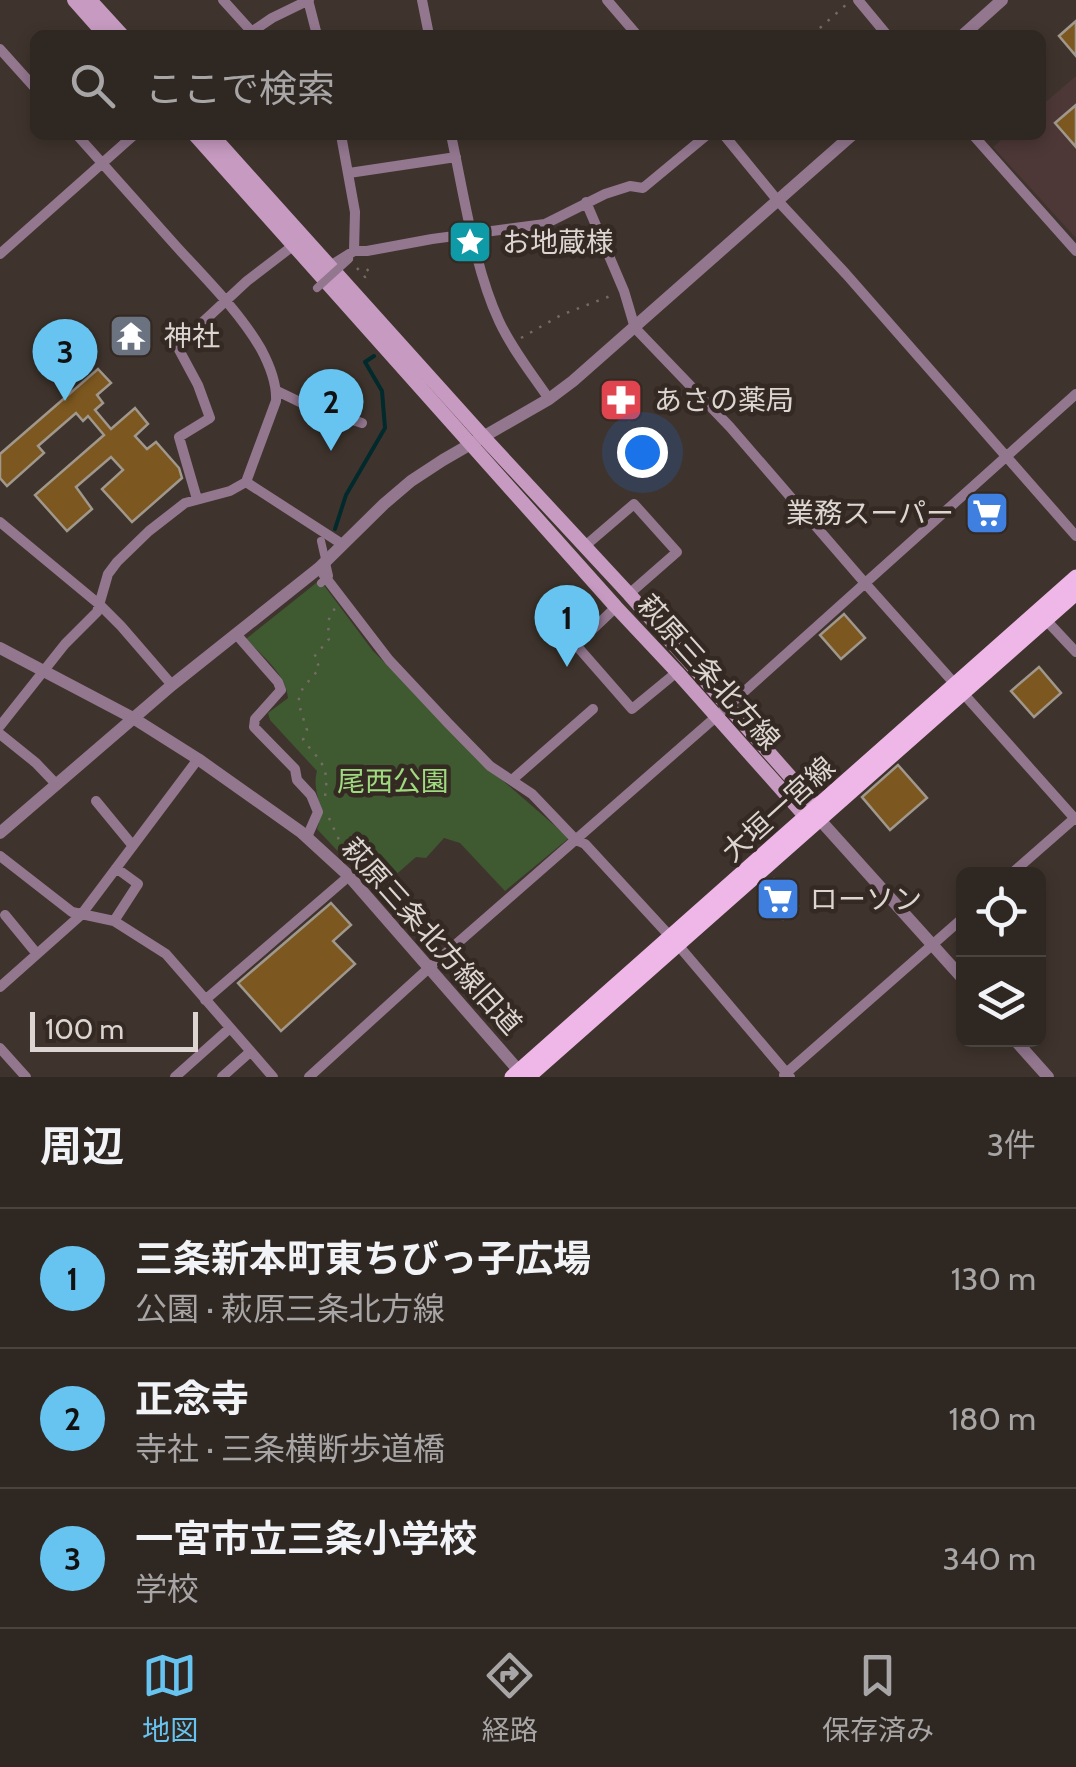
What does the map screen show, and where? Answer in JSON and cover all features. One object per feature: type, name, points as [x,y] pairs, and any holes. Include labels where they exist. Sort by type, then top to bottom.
[{"type":"main road","points":[[74,0],[101,30]]},
{"type":"main road","points":[[90,0],[117,30]]},
{"type":"main road","name":"萩原三条北方線","points":[[199,140],[478,441],[629,594],[722,711],[814,815]]},
{"type":"main road","name":"萩原三条北方線","points":[[217,140],[330,266],[616,607],[677,672],[722,711]]},
{"type":"main road","name":"大垣一宮線","points":[[959,690],[1076,577]]},
{"type":"main road","name":"大垣一宮線","points":[[521,1075],[814,815],[1076,593]]},
{"type":"street","points":[[223,0],[247,30]]},
{"type":"street","points":[[256,30],[309,0],[316,30]]},
{"type":"street","points":[[422,0],[428,30]]},
{"type":"street","points":[[607,0],[634,30]]},
{"type":"street","points":[[855,0],[882,30]]},
{"type":"street","points":[[969,30],[1002,0]]},
{"type":"street","points":[[0,50],[30,83]]},
{"type":"street","points":[[0,726],[42,671],[97,612],[108,574],[117,562],[186,503],[246,482],[276,391],[261,350],[224,301],[81,140]]},
{"type":"street","points":[[0,254],[128,140]]},
{"type":"street","points":[[317,288],[352,255],[355,212],[342,140]]},
{"type":"street","points":[[452,140],[490,300],[500,325],[549,399]]},
{"type":"street","points":[[330,266],[367,252],[545,224],[586,202],[630,186],[643,188],[702,140]]},
{"type":"street","points":[[728,140],[1076,536]]},
{"type":"street","points":[[0,833],[172,685],[319,568],[412,481],[549,399],[602,357],[846,140]]},
{"type":"street","points":[[977,140],[1076,251]]},
{"type":"street","points":[[350,173],[456,156]]},
{"type":"street","points":[[586,202],[624,291],[635,328],[730,427],[1075,818],[1019,867]]},
{"type":"street","points":[[197,499],[179,437],[210,418],[198,385],[176,346],[224,301],[294,246]]},
{"type":"street","points":[[276,391],[362,423]]},
{"type":"street","points":[[309,1077],[1076,394]]},
{"type":"street","points":[[246,482],[342,544]]},
{"type":"street","points":[[585,546],[634,504],[677,552],[629,594]]},
{"type":"street","points":[[0,522],[100,606],[172,685]]},
{"type":"street","points":[[321,542],[329,576],[321,583]]},
{"type":"street","points":[[319,568],[389,660],[490,766],[532,794],[576,840],[585,844],[674,941],[786,1076],[956,924]]},
{"type":"street","points":[[616,607],[576,645],[632,709],[677,672]]},
{"type":"street","points":[[1046,620],[1076,652]]},
{"type":"street","points":[[236,634],[281,690],[255,719],[254,727],[296,770],[297,780],[310,795],[318,812],[306,837]]},
{"type":"street","name":"萩原三条北方線旧道","points":[[0,648],[134,718],[306,837],[349,876],[521,1075]]},
{"type":"street","points":[[512,780],[593,708]]},
{"type":"street","points":[[0,734],[57,785]]},
{"type":"street","points":[[0,988],[81,915],[198,759]]},
{"type":"street","points":[[96,801],[132,846]]},
{"type":"street","points":[[814,815],[956,971]]},
{"type":"street","points":[[0,856],[72,912],[114,921],[166,954],[273,1077]]},
{"type":"street","points":[[114,921],[138,884],[116,868]]},
{"type":"street","points":[[206,1000],[349,876]]},
{"type":"street","points":[[5,916],[38,954]]},
{"type":"street","points":[[174,1077],[230,1028]]},
{"type":"street","points":[[1021,1047],[1048,1077]]},
{"type":"street","points":[[0,1048],[26,1077]]},
{"type":"street","points":[[222,1077],[250,1052]]},
{"type":"path","points":[[818,30],[855,0]]},
{"type":"path","points":[[512,343],[561,314],[624,291]]},
{"type":"path","points":[[323,806],[326,773],[318,754],[303,740],[307,730],[297,703],[320,668],[314,657],[329,639],[328,622],[338,602]]},
{"type":"path","points":[[329,818],[340,842],[329,857]]},
{"type":"shaded area","points":[[1076,76],[1076,238],[993,147],[1001,140],[1046,140],[1046,102]]},
{"type":"green space","name":"尾西公園","points":[[320,580],[373,651],[500,778],[569,838],[505,891],[460,843],[444,838],[426,858],[416,857],[376,892],[317,829],[317,771],[270,720],[268,713],[288,698],[286,689],[272,666],[246,639]]},
{"type":"building","points":[[1076,21],[1076,56],[1059,36]]},
{"type":"building","points":[[1076,105],[1076,147],[1055,123]]},
{"type":"building","points":[[98,369],[111,383],[97,395],[103,403],[95,410],[111,429],[135,408],[148,424],[135,436],[147,449],[156,442],[179,468],[182,478],[132,522],[102,489],[123,470],[111,457],[76,487],[92,509],[67,531],[35,495],[104,435],[88,416],[83,421],[76,413],[38,446],[44,453],[7,486],[0,478],[0,454]]},
{"type":"building","points":[[612,381],[639,411],[629,420],[602,390]]},
{"type":"building","points":[[844,614],[865,638],[841,659],[820,635]]},
{"type":"building","points":[[1039,667],[1061,693],[1034,717],[1011,691]]},
{"type":"building","points":[[898,765],[927,798],[890,830],[862,797]]},
{"type":"building","name":"ローソン","points":[[774,879],[798,906],[783,919],[759,893]]},
{"type":"building","points":[[331,903],[351,925],[333,941],[355,964],[281,1031],[238,983]]},
{"type":"waterway","points":[[335,529],[346,495],[385,428],[382,391],[365,362],[374,356]]},
{"type":"place","name":"お地蔵様","points":[[470,242]]},
{"type":"place","name":"神社","points":[[131,336]]},
{"type":"place","name":"あさの薬局","points":[[621,400]]},
{"type":"place","name":"一宮市立三条小学校","points":[[65,401]]},
{"type":"place","name":"正念寺","points":[[331,451]]},
{"type":"place","name":"業務スーパー","points":[[987,513]]},
{"type":"place","name":"三条新本町東ちびっ子広場","points":[[567,667]]},
{"type":"place","name":"ローソン","points":[[778,899]]}]
